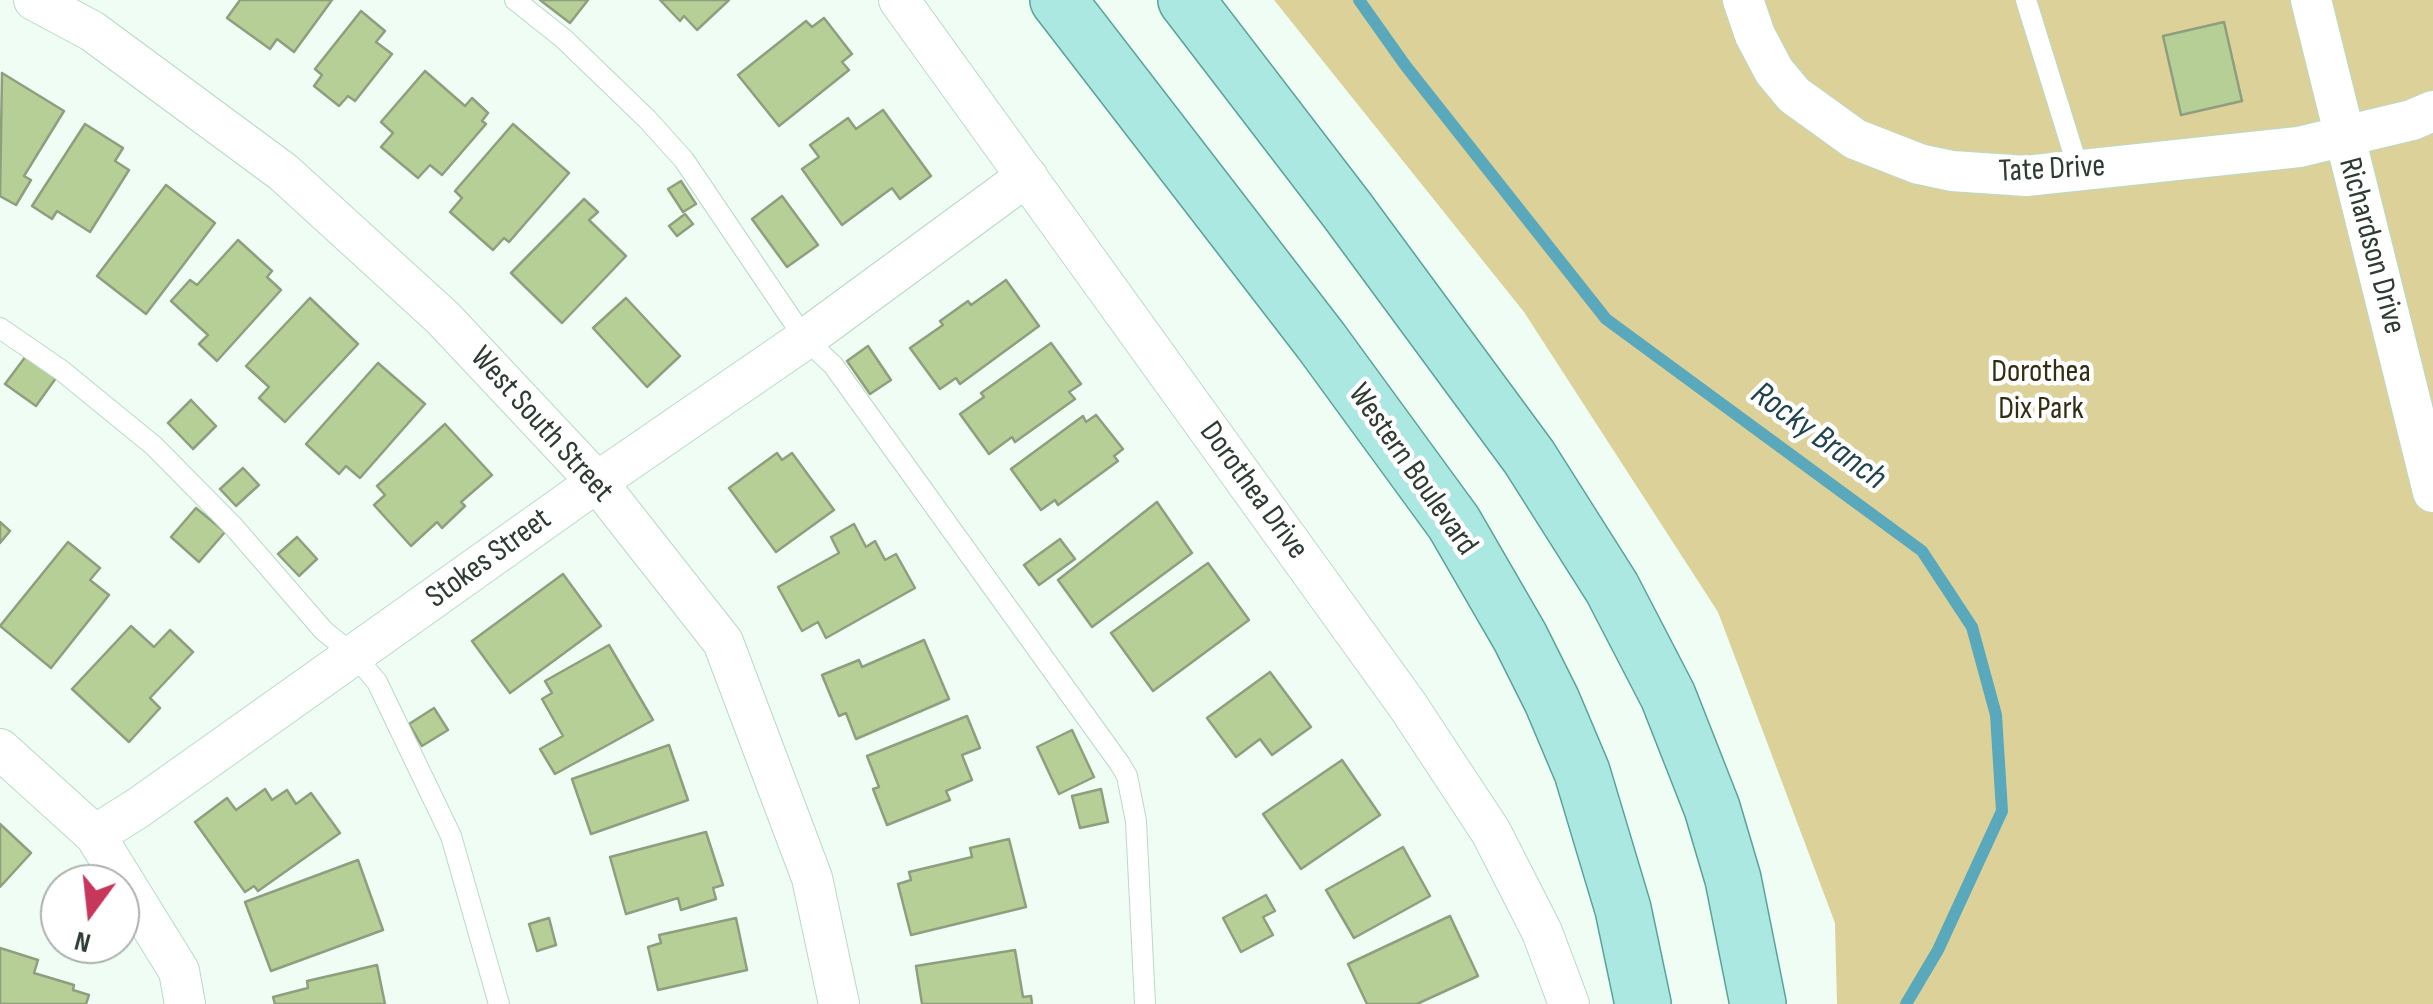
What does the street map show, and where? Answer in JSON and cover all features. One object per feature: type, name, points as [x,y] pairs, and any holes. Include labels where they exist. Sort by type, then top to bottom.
[{"type":"main road","name":"Western Boulevard","points":[[1058,0],[1310,327],[1454,523],[1520,637],[1582,772],[1624,908],[1643,1004]]},
{"type":"main road","points":[[1186,0],[1529,457],[1612,588],[1668,696],[1712,808],[1732,879],[1758,1004]]},
{"type":"street","name":"West South Street","points":[[34,0],[92,31],[283,172],[443,318],[597,482],[723,642],[812,878],[839,1004]]},
{"type":"street","name":"Dorothea Drive","points":[[900,0],[1408,706],[1491,832],[1542,932],[1569,1004]]},
{"type":"street","name":"Tate Drive","points":[[1743,0],[1755,35],[1774,70],[1794,95],[1855,139],[1919,164],[1952,171],[2026,176],[2299,147],[2412,120],[2433,111]]},
{"type":"street","name":"Richardson Drive","points":[[2311,0],[2433,492]]},
{"type":"street","name":"Stokes Street","points":[[95,835],[805,339],[1028,176]]},
{"type":"street","points":[[0,749],[95,835],[179,972],[185,1004]]},
{"type":"lane","points":[[514,0],[564,40],[684,160],[805,339],[833,365],[1127,776],[1136,821],[1145,1004]]},
{"type":"lane","points":[[2026,0],[2078,171]]},
{"type":"lane","points":[[0,328],[61,370],[154,446],[233,526],[324,631],[355,656],[377,682],[451,836],[499,1004]]},
{"type":"green space","name":"Dorothea Dix Park","points":[[1274,0],[2433,0],[2433,1004],[1837,1004],[1835,923],[1718,612],[1524,312]]},
{"type":"building","points":[[240,0],[332,0],[294,52],[277,39],[270,49],[227,18]]},
{"type":"building","points":[[540,0],[588,0],[570,23]]},
{"type":"building","points":[[660,0],[729,0],[697,30],[684,16],[680,21]]},
{"type":"building","points":[[361,11],[385,31],[376,42],[392,54],[355,101],[348,96],[339,106],[314,86],[322,75],[315,69]]},
{"type":"building","points":[[824,18],[852,54],[842,62],[849,70],[779,126],[738,75],[806,21],[812,27]]},
{"type":"building","points":[[2224,22],[2242,101],[2181,115],[2163,36]]},
{"type":"building","points":[[425,71],[465,106],[472,98],[488,113],[482,121],[486,124],[442,175],[430,165],[418,178],[381,147],[393,133],[381,122]]},
{"type":"building","points":[[2,73],[64,111],[24,176],[31,180],[16,205],[0,196]]},
{"type":"building","points":[[883,110],[931,176],[900,199],[892,188],[842,225],[802,169],[819,157],[810,145],[848,118],[856,129]]},
{"type":"building","points":[[85,124],[123,148],[115,161],[129,170],[90,232],[57,211],[52,219],[32,206]]},
{"type":"building","points":[[513,124],[569,173],[509,242],[504,238],[493,250],[450,212],[462,198],[455,191]]},
{"type":"building","points":[[681,181],[696,204],[683,212],[668,189]]},
{"type":"building","points":[[166,185],[215,223],[146,314],[97,276]]},
{"type":"building","points":[[782,196],[818,245],[787,267],[752,219]]},
{"type":"building","points":[[584,199],[598,212],[589,220],[626,256],[562,323],[511,273]]},
{"type":"building","points":[[685,214],[693,224],[677,236],[669,226]]},
{"type":"building","points":[[238,240],[272,271],[267,277],[281,290],[217,361],[199,344],[208,335],[171,301],[190,280],[197,285]]},
{"type":"building","points":[[1006,280],[1039,326],[960,384],[956,378],[940,389],[910,348],[968,301],[971,305]]},
{"type":"building","points":[[310,298],[358,344],[285,422],[259,398],[269,387],[246,366]]},
{"type":"building","points":[[626,298],[680,356],[647,387],[593,328]]},
{"type":"building","points":[[1051,343],[1081,384],[1069,392],[1075,399],[1015,442],[1012,437],[989,454],[960,414],[984,397],[981,393]]},
{"type":"building","points":[[868,346],[891,380],[870,394],[847,361]]},
{"type":"building","points":[[26,356],[56,378],[36,406],[5,384]]},
{"type":"building","points":[[378,363],[425,404],[360,478],[346,466],[339,474],[306,444]]},
{"type":"building","points":[[191,400],[216,426],[193,449],[168,423]]},
{"type":"building","points":[[1096,415],[1123,449],[1114,456],[1118,461],[1058,505],[1055,500],[1041,510],[1011,469],[1083,416],[1086,422]]},
{"type":"building","points":[[445,424],[492,475],[461,502],[465,506],[442,528],[437,522],[411,546],[374,505],[385,495],[377,486]]},
{"type":"building","points":[[777,453],[782,460],[792,453],[834,510],[776,552],[729,488]]},
{"type":"building","points":[[243,468],[259,485],[236,506],[220,489]]},
{"type":"building","points":[[1157,502],[1192,553],[1092,627],[1058,580]]},
{"type":"building","points":[[196,508],[225,532],[199,562],[171,537]]},
{"type":"building","points":[[0,522],[10,531],[0,543]]},
{"type":"building","points":[[854,524],[866,547],[875,541],[885,560],[896,554],[915,588],[826,638],[818,622],[802,631],[778,587],[839,553],[831,537]]},
{"type":"building","points":[[297,537],[317,559],[299,576],[278,554]]},
{"type":"building","points":[[1060,539],[1075,559],[1039,585],[1024,565]]},
{"type":"building","points":[[68,542],[100,568],[90,580],[109,595],[51,668],[0,626]]},
{"type":"building","points":[[1208,563],[1249,620],[1153,691],[1111,633]]},
{"type":"building","points":[[563,574],[601,626],[510,693],[472,641]]},
{"type":"building","points":[[131,626],[154,647],[170,630],[193,652],[150,698],[160,708],[129,742],[72,689]]},
{"type":"building","points":[[924,640],[949,699],[856,739],[846,713],[839,716],[822,675],[859,660],[862,667]]},
{"type":"building","points":[[609,645],[653,720],[555,774],[540,749],[563,736],[542,699],[552,693],[545,681]]},
{"type":"building","points":[[1270,672],[1311,727],[1272,755],[1260,739],[1236,757],[1207,718]]},
{"type":"building","points":[[434,708],[448,730],[422,746],[409,724]]},
{"type":"building","points":[[967,716],[980,748],[962,755],[972,780],[946,791],[950,800],[887,825],[873,789],[879,787],[867,756]]},
{"type":"building","points":[[1072,730],[1094,777],[1059,794],[1037,747]]},
{"type":"building","points":[[669,745],[688,800],[591,834],[572,779]]},
{"type":"building","points":[[1342,760],[1380,815],[1301,869],[1263,814]]},
{"type":"building","points":[[265,789],[272,800],[287,790],[296,804],[311,793],[340,833],[258,891],[254,886],[245,892],[195,822],[227,798],[236,810]]},
{"type":"building","points":[[1101,789],[1108,822],[1080,828],[1072,796]]},
{"type":"building","points":[[0,824],[31,853],[0,887]]},
{"type":"building","points":[[706,832],[723,885],[713,888],[716,899],[681,910],[678,898],[626,914],[610,857]]},
{"type":"building","points":[[1009,839],[1026,907],[911,935],[898,884],[911,880],[909,872],[972,857],[970,848]]},
{"type":"building","points":[[1403,847],[1430,896],[1354,938],[1326,890]]},
{"type":"building","points":[[358,860],[383,930],[271,971],[245,902]]},
{"type":"building","points":[[1266,895],[1275,911],[1263,917],[1273,935],[1241,952],[1223,918]]},
{"type":"building","points":[[1450,916],[1478,976],[1417,1004],[1367,1004],[1348,964]]},
{"type":"building","points":[[549,918],[556,945],[537,951],[529,924]]},
{"type":"building","points":[[736,918],[747,970],[658,990],[648,947],[661,943],[659,935]]},
{"type":"building","points":[[0,948],[38,960],[34,973],[74,985],[73,990],[89,995],[86,1004],[0,1004]]},
{"type":"building","points":[[1015,950],[1023,997],[1031,996],[1032,1004],[922,1004],[916,966]]},
{"type":"building","points":[[377,965],[385,1004],[275,1004],[273,997],[308,988],[307,981]]},
{"type":"waterway","name":"Rocky Branch","points":[[1359,0],[1405,65],[1606,319],[1922,551],[1972,627],[1996,715],[2002,811],[1938,950],[1906,1004]]}]
